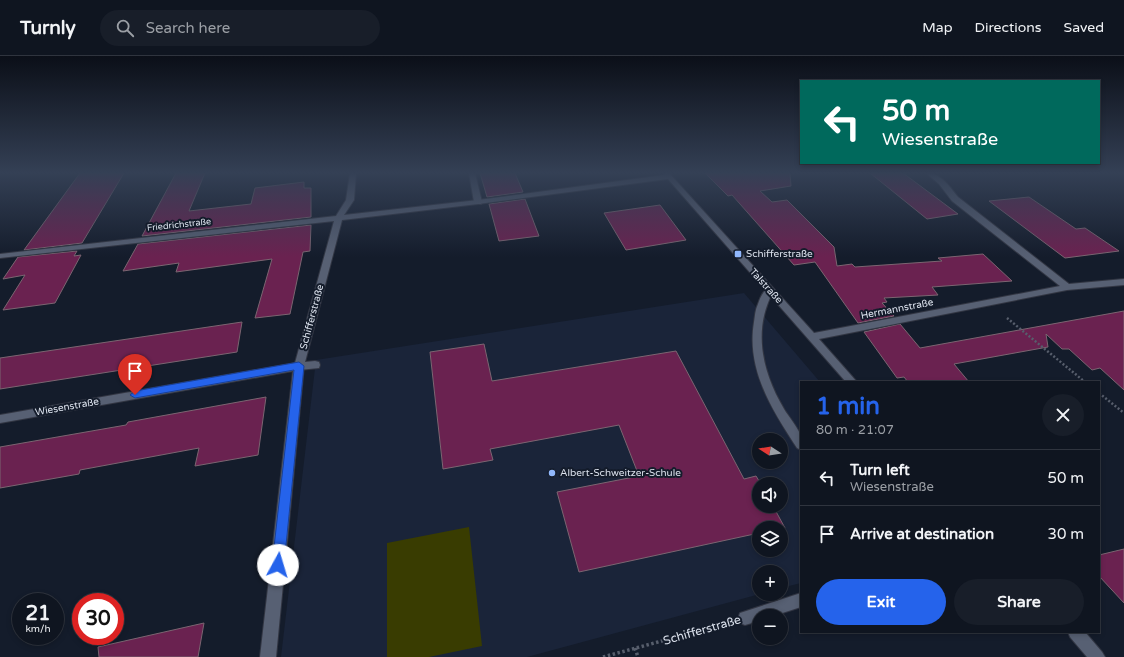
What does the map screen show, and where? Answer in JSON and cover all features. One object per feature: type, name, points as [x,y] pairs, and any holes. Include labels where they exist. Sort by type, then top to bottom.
[{"type":"street","name":"Schifferstraße","points":[[268,657],[299,366],[339,217],[349,201]]},
{"type":"street","name":"Friedrichstraße","points":[[0,256],[485,201]]},
{"type":"street","name":"Talstraße","points":[[691,201],[851,381]]},
{"type":"street","points":[[958,201],[1067,287]]},
{"type":"street","name":"Hermannstraße","points":[[811,336],[1067,287],[1124,282]]},
{"type":"street","points":[[770,290],[760,311],[755,338],[759,367],[770,396],[800,443]]},
{"type":"street","name":"Wiesenstraße","points":[[0,419],[299,366],[316,366]]},
{"type":"street","name":"Schifferstraße","points":[[745,618],[800,600]]},
{"type":"street","points":[[1076,633],[1097,657]]},
{"type":"path","points":[[988,303],[1084,381]]},
{"type":"path","points":[[1100,394],[1124,413]]},
{"type":"path","name":"Schifferstraße","points":[[603,657],[745,618]]},
{"type":"path","points":[[635,648],[638,657]]},
{"type":"shaded area","name":"Albert-Schweitzer-Schule","points":[[744,293],[819,381],[800,381],[800,583],[788,586],[788,565],[752,565],[752,596],[527,657],[281,657],[316,360]]},
{"type":"shaded area","points":[[469,527],[482,646],[429,657],[387,657],[387,543]]},
{"type":"building","points":[[60,201],[107,201],[82,243],[24,250]]},
{"type":"building","points":[[161,201],[193,201],[189,211],[251,204],[252,201],[311,201],[311,217],[142,236]]},
{"type":"building","points":[[510,201],[526,201],[539,236],[499,241],[489,204]]},
{"type":"building","points":[[737,201],[788,201],[834,247],[837,266],[852,264],[855,267],[942,261],[938,258],[983,254],[1012,281],[932,287],[938,295],[884,298],[887,302],[882,303],[894,316],[858,323],[815,262],[794,265]]},
{"type":"building","points":[[905,201],[941,201],[958,214],[927,219]]},
{"type":"building","points":[[989,201],[1035,201],[1076,229],[1085,228],[1119,251],[1065,258]]},
{"type":"building","points":[[660,205],[686,240],[626,250],[604,213]]},
{"type":"building","points":[[311,225],[310,251],[303,252],[290,314],[255,318],[272,259],[176,272],[179,263],[123,271],[138,244]]},
{"type":"building","points":[[77,251],[74,256],[81,255],[55,303],[3,310],[25,275],[3,279],[18,257]]},
{"type":"building","points":[[1124,311],[1124,390],[1100,368],[1092,370],[1069,349],[1062,349],[1046,334],[1048,347],[954,364],[968,381],[907,381],[904,377],[897,378],[864,332],[900,324],[920,348]]},
{"type":"building","points":[[242,322],[237,352],[0,389],[0,358]]},
{"type":"building","points":[[484,344],[492,381],[676,351],[744,479],[752,477],[752,513],[777,513],[781,521],[752,521],[752,535],[579,572],[557,492],[639,476],[619,425],[490,449],[493,460],[443,469],[430,352]]},
{"type":"building","points":[[266,397],[258,455],[195,466],[199,448],[80,470],[79,474],[0,488],[0,447],[126,425],[128,422]]},
{"type":"building","points":[[1124,549],[1124,603],[1100,577],[1100,555]]},
{"type":"building","points":[[204,623],[198,657],[99,657],[98,647],[107,645],[124,645],[124,641]]},
{"type":"place","name":"Schifferstraße","points":[[738,254]]},
{"type":"place","name":"Albert-Schweitzer-Schule","points":[[552,473]]},
{"type":"route","points":[[135,395],[299,366],[278,565]]}]
